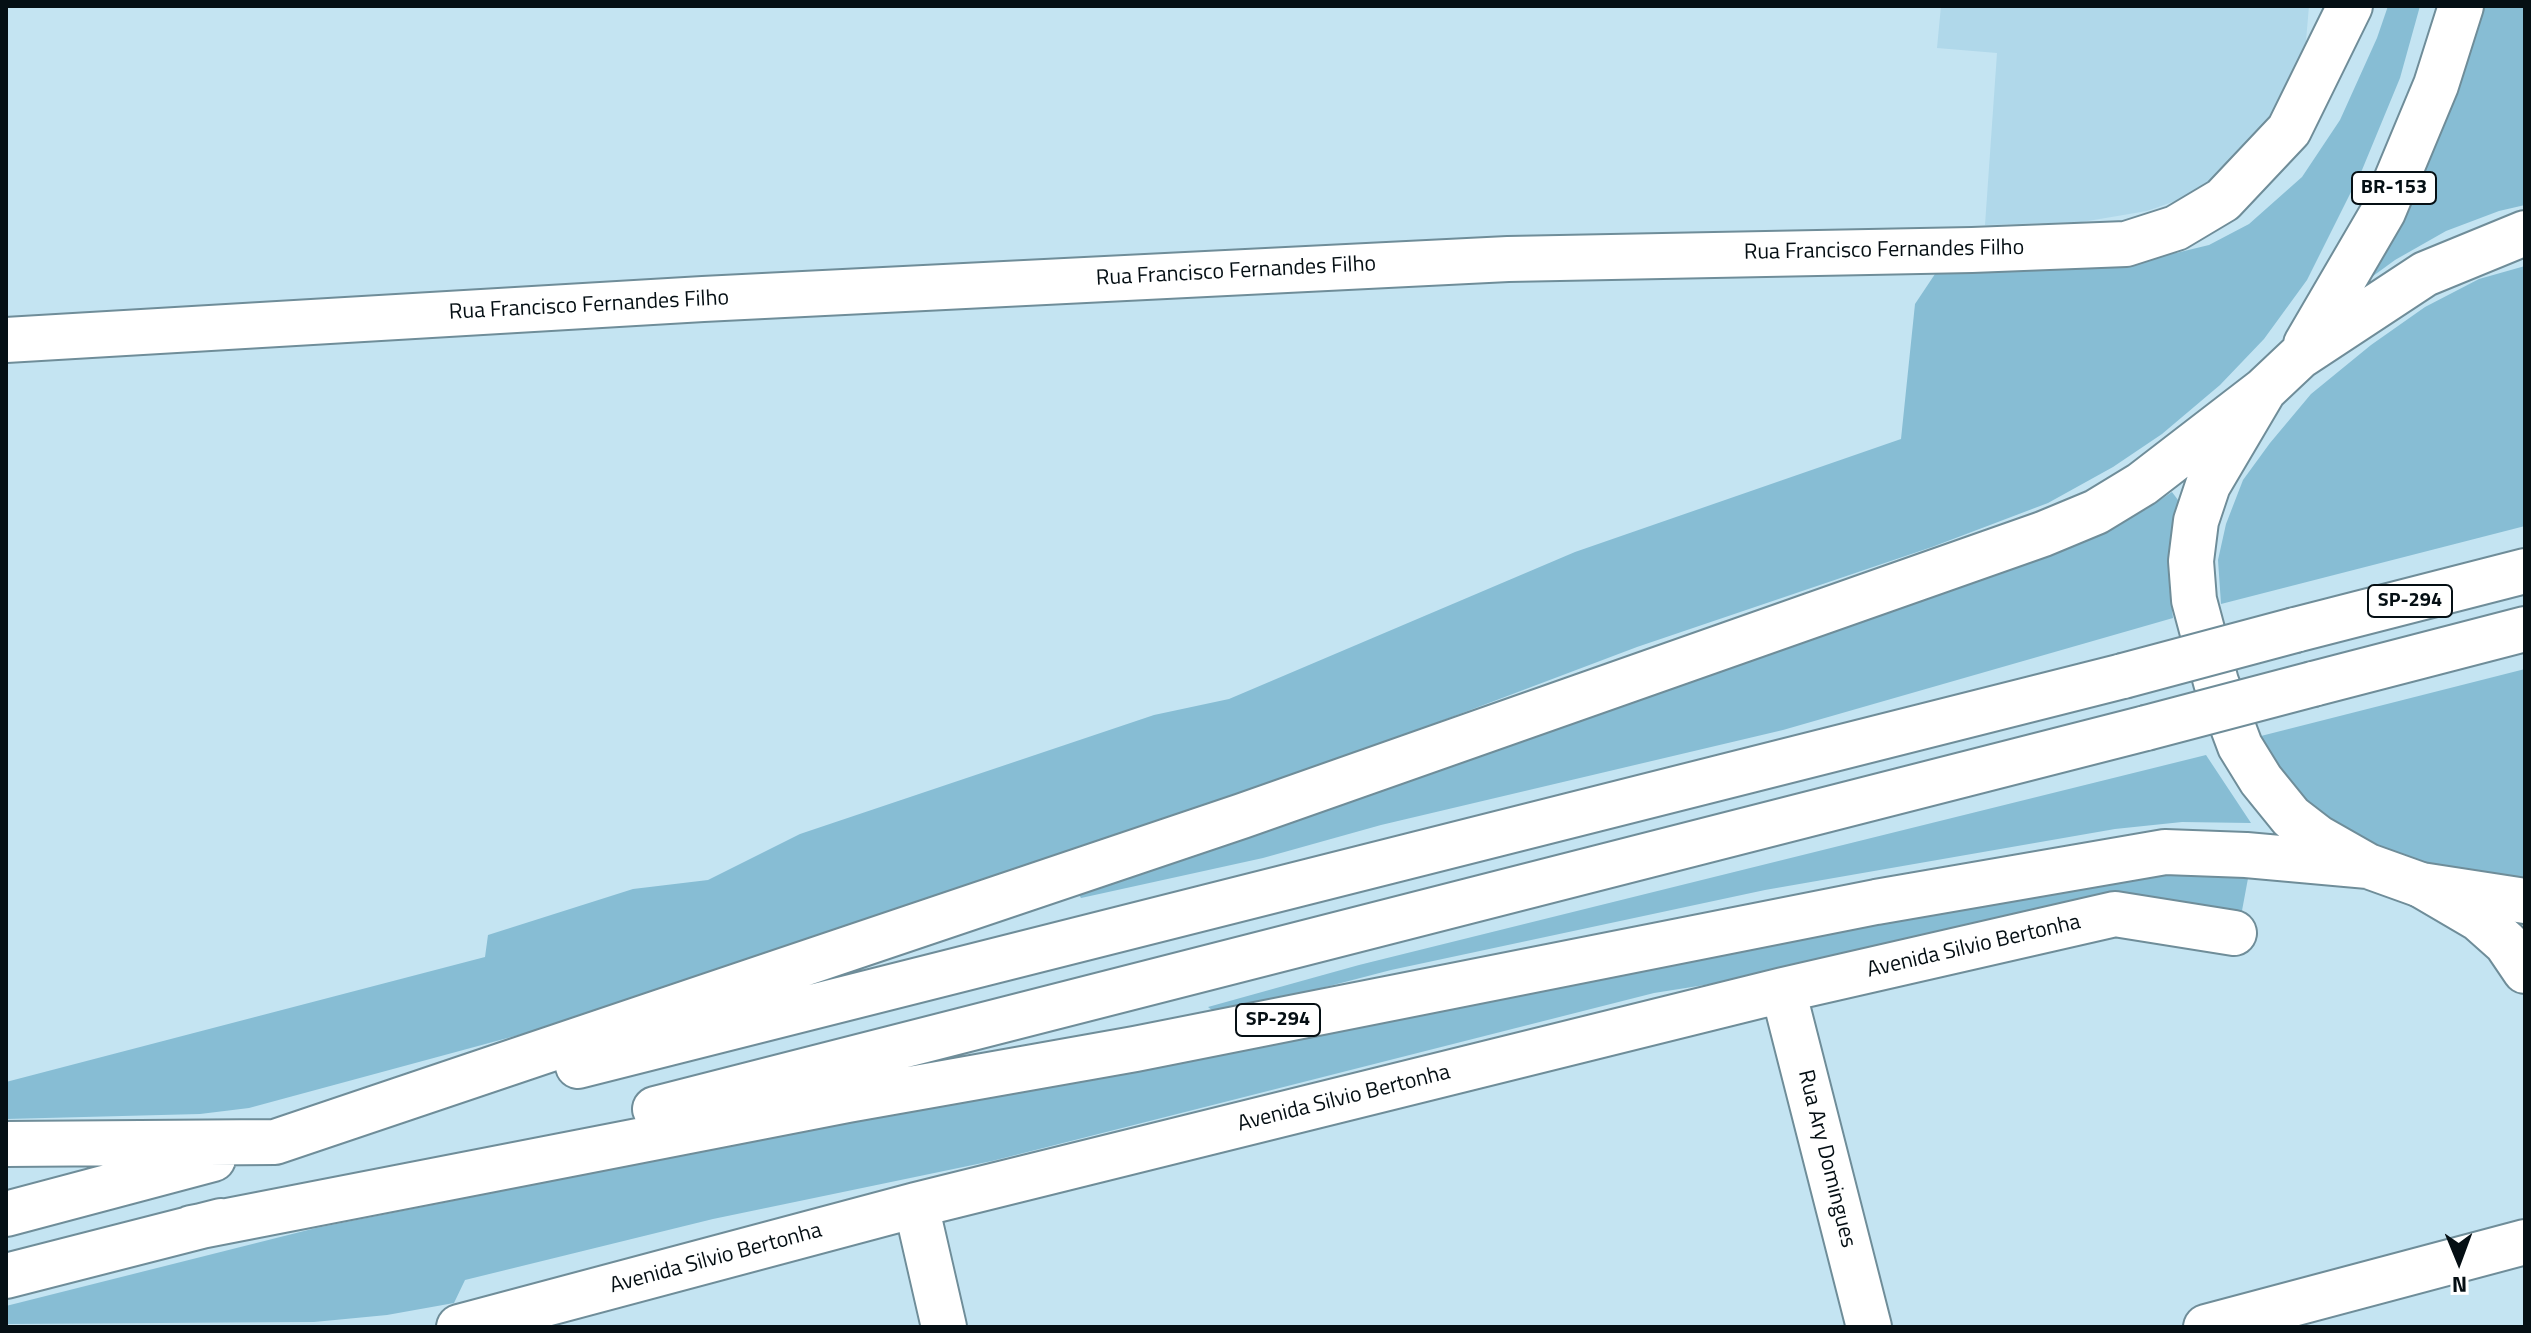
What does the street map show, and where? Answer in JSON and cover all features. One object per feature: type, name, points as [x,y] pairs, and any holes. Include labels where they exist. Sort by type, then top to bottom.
[{"type":"main road","name":"Rua Francisco Fernandes Filho","points":[[6,340],[703,299],[1508,259],[2126,244],[2176,228],[2223,200],[2289,130],[2350,6]]},
{"type":"main road","name":"BR-153","points":[[2299,357],[2383,212],[2436,85],[2461,6]]},
{"type":"main road","points":[[6,1144],[275,1142],[1242,816],[2043,534],[2096,512],[2142,484],[2264,390],[2299,357],[2425,274],[2525,233]]},
{"type":"main road","points":[[2264,390],[2208,485],[2196,521],[2191,561],[2194,600],[2221,695],[2240,746],[2261,780],[2291,817],[2317,837],[2368,866],[2421,885],[2479,919],[2506,943],[2525,971]]},
{"type":"main road","name":"SP-294","points":[[6,1214],[275,1142],[2123,676],[2525,571]]},
{"type":"main road","name":"SP-294","points":[[6,1276],[2525,629]]},
{"type":"main road","name":"SP-294","points":[[191,1228],[848,1100],[1135,1049],[1876,902],[2165,852],[2246,855],[2368,866]]},
{"type":"main road","points":[[2421,885],[2525,901]]},
{"type":"main road","name":"Avenida Silvio Bertonha","points":[[459,1327],[916,1205],[1783,990],[2115,914],[2234,933]]},
{"type":"main road","name":"Rua Ary Domingues","points":[[1783,990],[1869,1327]]},
{"type":"main road","points":[[916,1205],[944,1327]]},
{"type":"main road","points":[[2206,1327],[2525,1242]]},
{"type":"shaded area","points":[[1941,6],[2309,6],[2304,64],[2277,120],[2242,157],[2195,194],[2147,211],[2082,222],[1985,225],[1997,53],[1937,48]]},
{"type":"shaded area","points":[[2388,6],[2420,6],[2400,78],[2362,170],[2307,280],[2264,339],[2220,385],[2162,434],[2113,467],[2048,503],[1932,547],[1637,647],[1219,805],[526,1033],[249,1108],[200,1114],[6,1119],[6,1082],[485,957],[488,935],[633,889],[708,880],[800,834],[1154,715],[1229,699],[1575,552],[1901,439],[1915,304],[1939,268],[2176,253],[2209,245],[2249,224],[2302,177],[2340,120]]},
{"type":"shaded area","points":[[2480,6],[2525,6],[2525,205],[2499,211],[2446,231],[2395,260],[2358,287]]},
{"type":"shaded area","points":[[2525,266],[2525,526],[2221,604],[2218,560],[2226,524],[2243,480],[2311,394],[2371,345],[2425,307],[2479,279]]},
{"type":"shaded area","points":[[2172,492],[2178,500],[2169,583],[2173,618],[1783,730],[1381,825],[1263,858],[1081,898],[1076,890],[2139,506],[2145,510]]},
{"type":"shaded area","points":[[2525,669],[2525,881],[2440,867],[2390,854],[2307,809],[2257,737]]},
{"type":"shaded area","points":[[2206,755],[2251,823],[2182,822],[2115,829],[1765,890],[1391,970],[1218,1015],[1208,1007],[1359,965]]},
{"type":"shaded area","points":[[2179,870],[2249,873],[2241,916],[1844,963],[1654,993],[992,1161],[713,1219],[465,1280],[454,1303],[387,1315],[314,1322],[6,1324],[6,1306],[316,1228],[810,1130],[1100,1079],[1636,967]]}]
